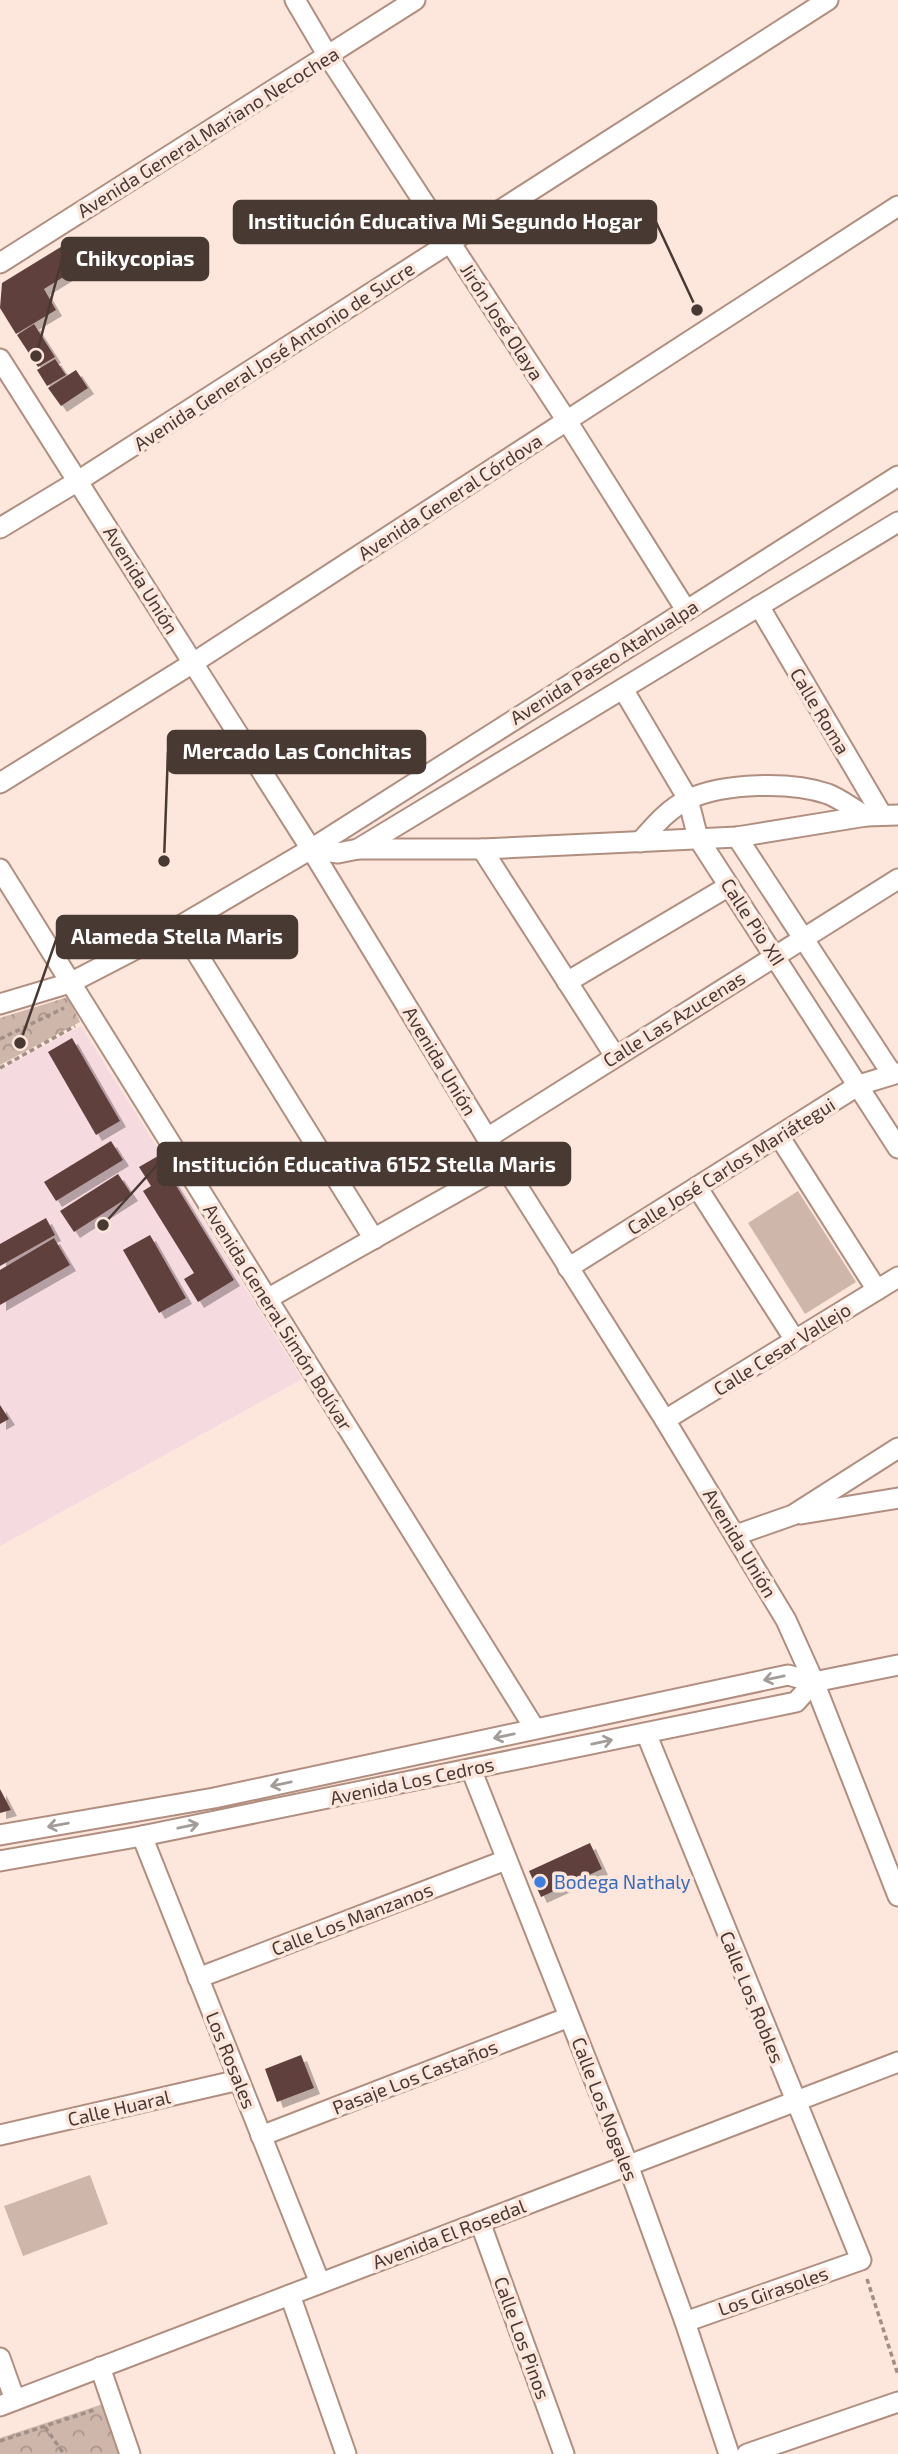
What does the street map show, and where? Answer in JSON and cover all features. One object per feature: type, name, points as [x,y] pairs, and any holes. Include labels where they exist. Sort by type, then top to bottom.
[{"type":"street","name":"Jirón José Olaya","points":[[295,0],[328,56],[567,421],[686,610]]},
{"type":"street","name":"Avenida General Mariano Necochea","points":[[0,263],[415,0]]},
{"type":"street","name":"Avenida General José Antonio de Sucre","points":[[0,528],[78,481],[828,0]]},
{"type":"street","name":"Avenida General Córdova","points":[[0,783],[193,663],[898,206]]},
{"type":"street","name":"Avenida Unión","points":[[0,359],[311,849],[486,1138],[665,1420],[786,1620],[814,1682],[898,1896]]},
{"type":"street","name":"Avenida Paseo Atahualpa","points":[[0,1004],[70,983],[180,926],[311,849],[898,476]]},
{"type":"street","name":"Avenida Paseo Atahualpa","points":[[311,849],[338,853],[358,849],[759,606],[897,526]]},
{"type":"street","name":"Calle Roma","points":[[759,606],[882,816]]},
{"type":"street","name":"Calle Pio XII","points":[[623,689],[688,799],[698,838],[898,1148]]},
{"type":"street","points":[[640,842],[664,815],[688,799],[717,790],[747,786],[794,787],[828,794],[882,816]]},
{"type":"street","points":[[358,849],[482,849],[737,837],[882,816]]},
{"type":"street","name":"Calle Pio XII","points":[[737,837],[895,1073]]},
{"type":"street","points":[[482,849],[615,1056]]},
{"type":"street","name":"Avenida General Simón Bolívar","points":[[0,869],[535,1729]]},
{"type":"street","name":"Calle Las Azucenas","points":[[486,1138],[898,879]]},
{"type":"street","points":[[567,982],[730,886]]},
{"type":"street","points":[[180,926],[374,1239]]},
{"type":"street","name":"Calle José Carlos Mariátegui","points":[[568,1268],[859,1085],[895,1073]]},
{"type":"street","points":[[779,1136],[877,1290]]},
{"type":"street","points":[[267,1299],[504,1166]]},
{"type":"street","points":[[697,1187],[795,1340]]},
{"type":"street","name":"Calle Cesar Vallejo","points":[[665,1420],[898,1277]]},
{"type":"street","points":[[793,1515],[898,1448]]},
{"type":"street","points":[[736,1535],[793,1515],[898,1498]]},
{"type":"street","name":"Avenida Los Cedros","points":[[0,1835],[214,1798],[788,1675],[814,1682],[898,1665]]},
{"type":"street","name":"Avenida Los Cedros","points":[[0,1861],[142,1836],[796,1702],[814,1682]]},
{"type":"street","name":"Calle Los Robles","points":[[646,1733],[861,2260]]},
{"type":"street","name":"Calle Los Nogales","points":[[471,1769],[628,2165],[729,2454]]},
{"type":"street","name":"Los Rosales","points":[[142,1836],[320,2283]]},
{"type":"street","name":"Calle Los Manzanos","points":[[198,1978],[506,1860]]},
{"type":"street","name":"Pasaje Los Castaños","points":[[261,2136],[569,2017]]},
{"type":"street","name":"Avenida El Rosedal","points":[[8,2403],[898,2062]]},
{"type":"street","name":"Calle Huaral","points":[[0,2135],[239,2080]]},
{"type":"street","name":"Calle Los Pinos","points":[[480,2222],[564,2454]]},
{"type":"street","name":"Los Girasoles","points":[[685,2322],[861,2260]]},
{"type":"street","points":[[290,2295],[346,2454]]},
{"type":"street","points":[[0,2358],[8,2403]]},
{"type":"street","points":[[100,2367],[130,2454]]},
{"type":"street","points":[[747,2454],[898,2402]]},
{"type":"path","points":[[0,1039],[73,1004]]},
{"type":"path","points":[[0,1068],[82,1022]]},
{"type":"path","points":[[861,2260],[898,2375]]},
{"type":"path","points":[[0,2441],[102,2407]]},
{"type":"path","points":[[44,2426],[64,2454]]},
{"type":"shaded area","points":[[81,1026],[302,1379],[0,1546],[0,1070]]},
{"type":"green space","points":[[68,997],[80,1022],[0,1065],[0,1018]]},
{"type":"green space","points":[[798,1191],[856,1282],[805,1314],[748,1223]]},
{"type":"green space","points":[[90,2175],[108,2224],[23,2256],[4,2206]]},
{"type":"green space","points":[[103,2404],[122,2454],[0,2454],[0,2438]]},
{"type":"building","points":[[64,245],[78,268],[44,289],[56,310],[16,334],[0,308],[2,283]]},
{"type":"building","points":[[34,324],[55,357],[38,367],[17,335]]},
{"type":"building","points":[[55,359],[66,375],[47,386],[37,370]]},
{"type":"building","points":[[76,370],[88,388],[61,406],[48,388]]},
{"type":"building","points":[[72,1038],[120,1121],[96,1135],[48,1052]]},
{"type":"building","points":[[111,1141],[123,1160],[56,1201],[44,1182]]},
{"type":"building","points":[[158,1156],[234,1280],[198,1302],[184,1279],[194,1273],[143,1191],[151,1186],[139,1167]]},
{"type":"building","points":[[118,1174],[132,1195],[74,1232],[60,1211]]},
{"type":"building","points":[[46,1218],[55,1235],[0,1266],[0,1244]]},
{"type":"building","points":[[150,1235],[186,1298],[159,1313],[123,1250]]},
{"type":"building","points":[[54,1238],[70,1265],[0,1305],[0,1270]]},
{"type":"building","points":[[0,1405],[9,1419],[0,1424]]},
{"type":"building","points":[[0,1789],[11,1810],[0,1813]]},
{"type":"building","points":[[590,1843],[602,1869],[541,1897],[529,1871]]},
{"type":"building","points":[[301,2055],[314,2088],[277,2102],[265,2069]]},
{"type":"place","name":"Institución Educativa Mi Segundo Hogar","points":[[697,310]]},
{"type":"place","name":"Chikycopias","points":[[36,356]]},
{"type":"place","name":"Mercado Las Conchitas","points":[[164,861]]},
{"type":"place","name":"Alameda Stella Maris","points":[[20,1043]]},
{"type":"place","name":"Institución Educativa 6152 Stella Maris","points":[[103,1225]]},
{"type":"place","name":"Bodega Nathaly","points":[[540,1882]]}]
